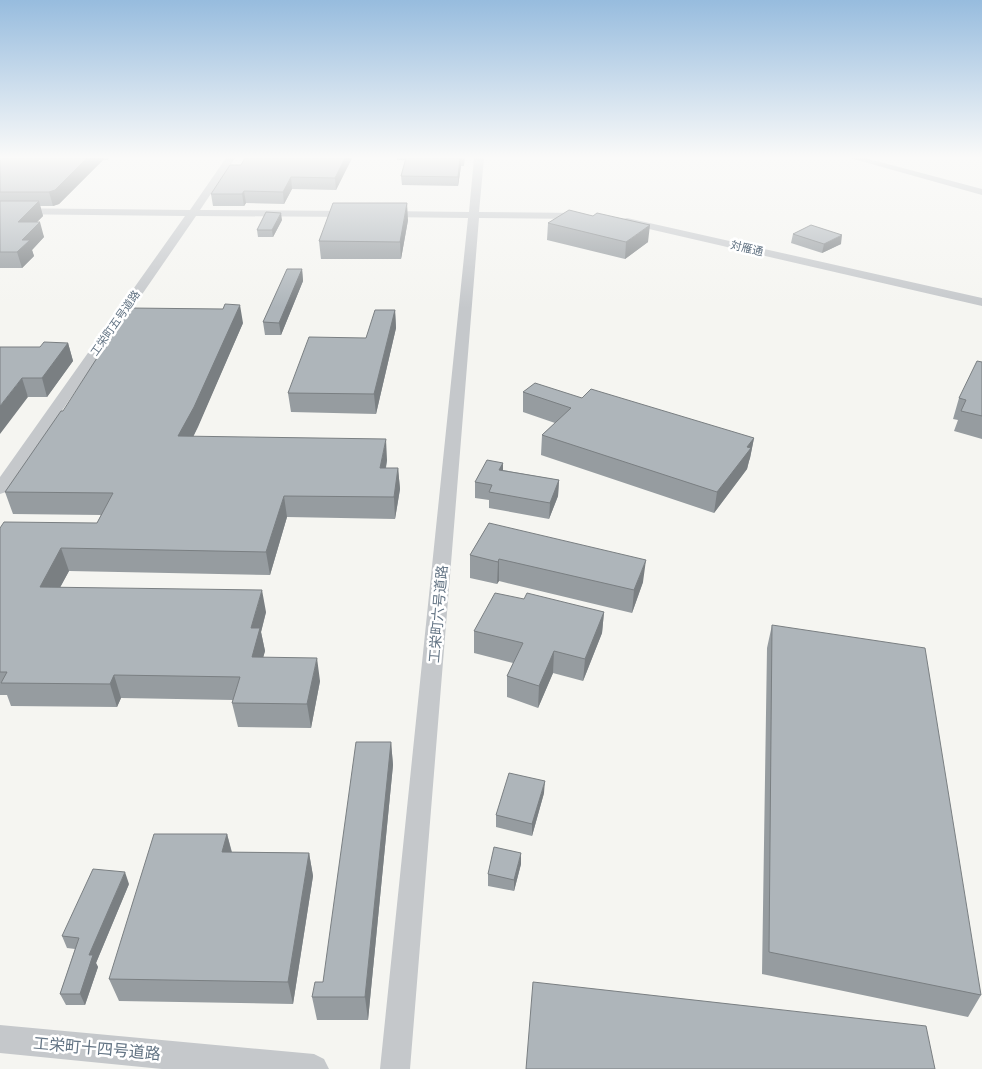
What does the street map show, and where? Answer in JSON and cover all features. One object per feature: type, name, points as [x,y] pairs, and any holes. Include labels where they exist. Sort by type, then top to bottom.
[{"type":"street","name":"工栄町五号道路","points":[[0,489],[195,208]]},
{"type":"street","name":"工栄町六号道路","points":[[395,1069],[475,208]]},
{"type":"street","points":[[0,211],[474,214],[596,217]]},
{"type":"street","name":"対雁通","points":[[614,219],[648,225],[982,302]]},
{"type":"street","name":"工栄町十四号道路","points":[[0,1039],[314,1069]]},
{"type":"building","points":[[0,208],[32,208],[18,222],[40,222],[22,240],[30,240],[17,252],[0,252]]},
{"type":"building","points":[[331,208],[406,208],[400,242],[319,241]]},
{"type":"building","points":[[569,210],[593,216],[597,213],[650,225],[626,242],[548,223]]},
{"type":"building","points":[[266,212],[281,213],[272,230],[257,230]]},
{"type":"building","points":[[811,225],[842,235],[824,244],[793,234]]},
{"type":"building","points":[[287,269],[302,269],[279,323],[263,322]]},
{"type":"building","points":[[225,304],[240,305],[194,407],[178,436],[386,439],[380,468],[398,468],[394,497],[284,496],[266,552],[61,548],[40,587],[262,590],[251,628],[260,628],[252,657],[317,658],[307,704],[232,703],[240,677],[114,675],[110,684],[1,683],[7,672],[0,672],[0,528],[4,522],[97,523],[113,493],[5,492],[61,411],[63,411],[129,308],[223,309]]},
{"type":"building","points":[[375,310],[395,310],[374,394],[288,393],[309,337],[366,338]]},
{"type":"building","points":[[44,342],[68,343],[42,378],[22,378],[0,406],[0,347],[40,347]]},
{"type":"building","points":[[977,361],[982,362],[982,416],[961,411],[966,400],[959,398]]},
{"type":"building","points":[[535,383],[582,398],[591,389],[754,438],[747,447],[751,448],[717,492],[542,435],[571,408],[523,392]]},
{"type":"building","points":[[487,460],[503,463],[499,470],[559,480],[550,503],[489,492],[492,485],[475,482]]},
{"type":"building","points":[[489,523],[646,560],[634,590],[499,559],[498,562],[470,555]]},
{"type":"building","points":[[495,593],[524,599],[527,593],[604,612],[585,659],[554,651],[539,686],[507,676],[523,643],[474,631]]},
{"type":"building","points":[[772,625],[925,648],[981,995],[769,952]]},
{"type":"building","points":[[356,742],[391,742],[365,997],[312,997],[315,982],[323,982]]},
{"type":"building","points":[[509,773],[545,781],[532,824],[496,815]]},
{"type":"building","points":[[154,834],[227,834],[222,852],[309,853],[288,982],[109,979]]},
{"type":"building","points":[[494,847],[521,853],[514,880],[488,874]]},
{"type":"building","points":[[93,869],[125,872],[89,955],[93,955],[80,994],[60,994],[79,938],[62,936]]},
{"type":"building","points":[[533,982],[926,1026],[935,1069],[526,1069]]}]
